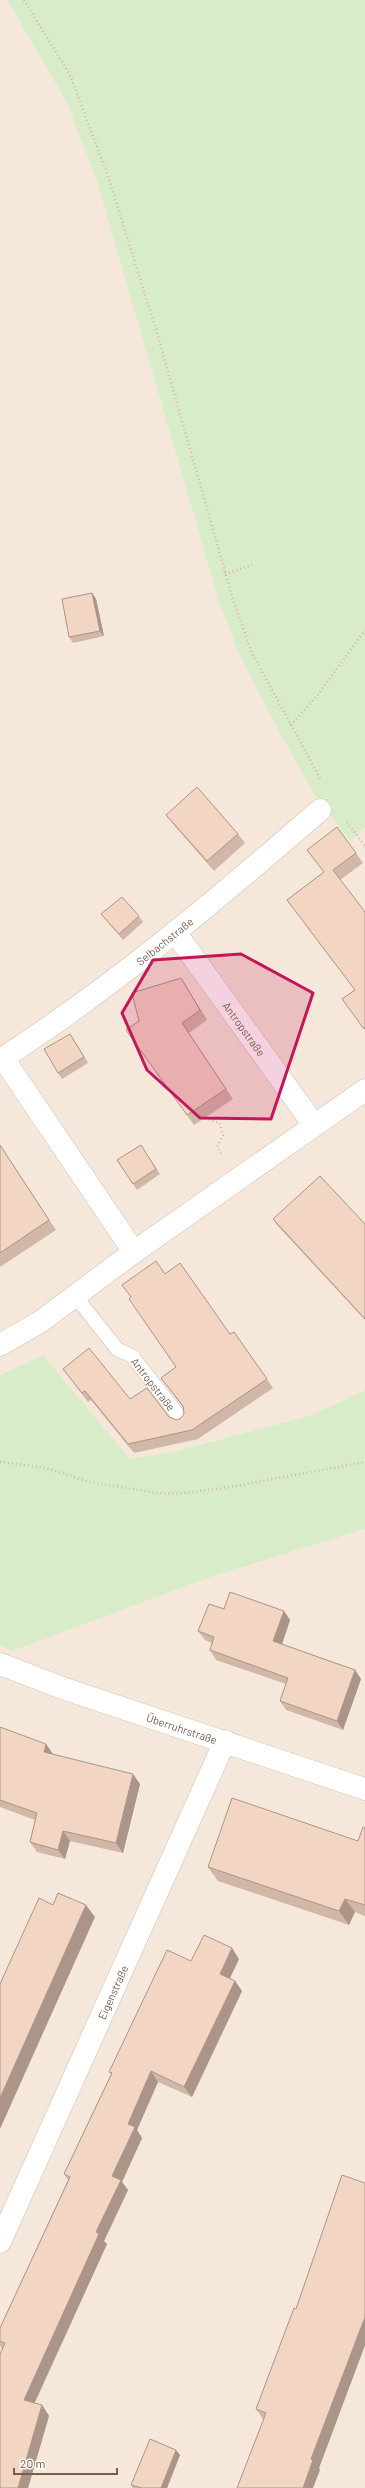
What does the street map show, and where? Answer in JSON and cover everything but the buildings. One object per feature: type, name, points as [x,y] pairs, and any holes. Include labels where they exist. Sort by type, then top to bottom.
[{"type":"street","name":"Selbachstraße","points":[[2,1059],[175,932],[242,879],[320,810]]},
{"type":"street","name":"Antropstraße","points":[[175,932],[314,1126]]},
{"type":"street","points":[[2,1059],[134,1252]]},
{"type":"street","points":[[0,1345],[40,1322],[134,1252],[365,1090]]},
{"type":"street","name":"Überruhrstraße","points":[[0,1664],[65,1689],[225,1741],[365,1789]]},
{"type":"street","name":"Eigenstraße","points":[[0,2242],[225,1741]]},
{"type":"lane","name":"Antropstraße","points":[[76,1296],[117,1349],[132,1356],[182,1420]]},
{"type":"path","points":[[24,0],[70,75],[108,176],[157,333],[225,574],[252,653],[290,726],[324,786]]},
{"type":"path","points":[[225,574],[252,565]]},
{"type":"path","points":[[290,726],[317,696],[365,630]]},
{"type":"path","points":[[346,820],[365,846]]},
{"type":"path","points":[[205,1118],[220,1122],[223,1135],[217,1147],[237,1180]]},
{"type":"path","points":[[0,1462],[46,1468],[90,1482],[157,1493],[176,1494],[230,1487],[365,1462]]},
{"type":"highlighted area","points":[[241,954],[313,993],[271,1119],[200,1118],[147,1070],[122,1013],[153,960]]},
{"type":"shaded area","points":[[0,0],[7,0],[67,103],[96,179],[219,602],[239,654],[312,790],[350,840],[365,827],[365,1390],[314,1414],[173,1452],[130,1459],[43,1355],[0,1375]]},
{"type":"shaded area","points":[[365,1529],[365,2488],[0,2488],[0,1646],[12,1651],[211,1577]]},
{"type":"green space","points":[[7,0],[365,0],[365,827],[350,841],[312,790],[239,654],[219,602],[96,179],[67,103]]},
{"type":"green space","points":[[43,1355],[130,1459],[173,1452],[314,1414],[365,1390],[365,1529],[211,1577],[12,1651],[0,1646],[0,1375]]}]
